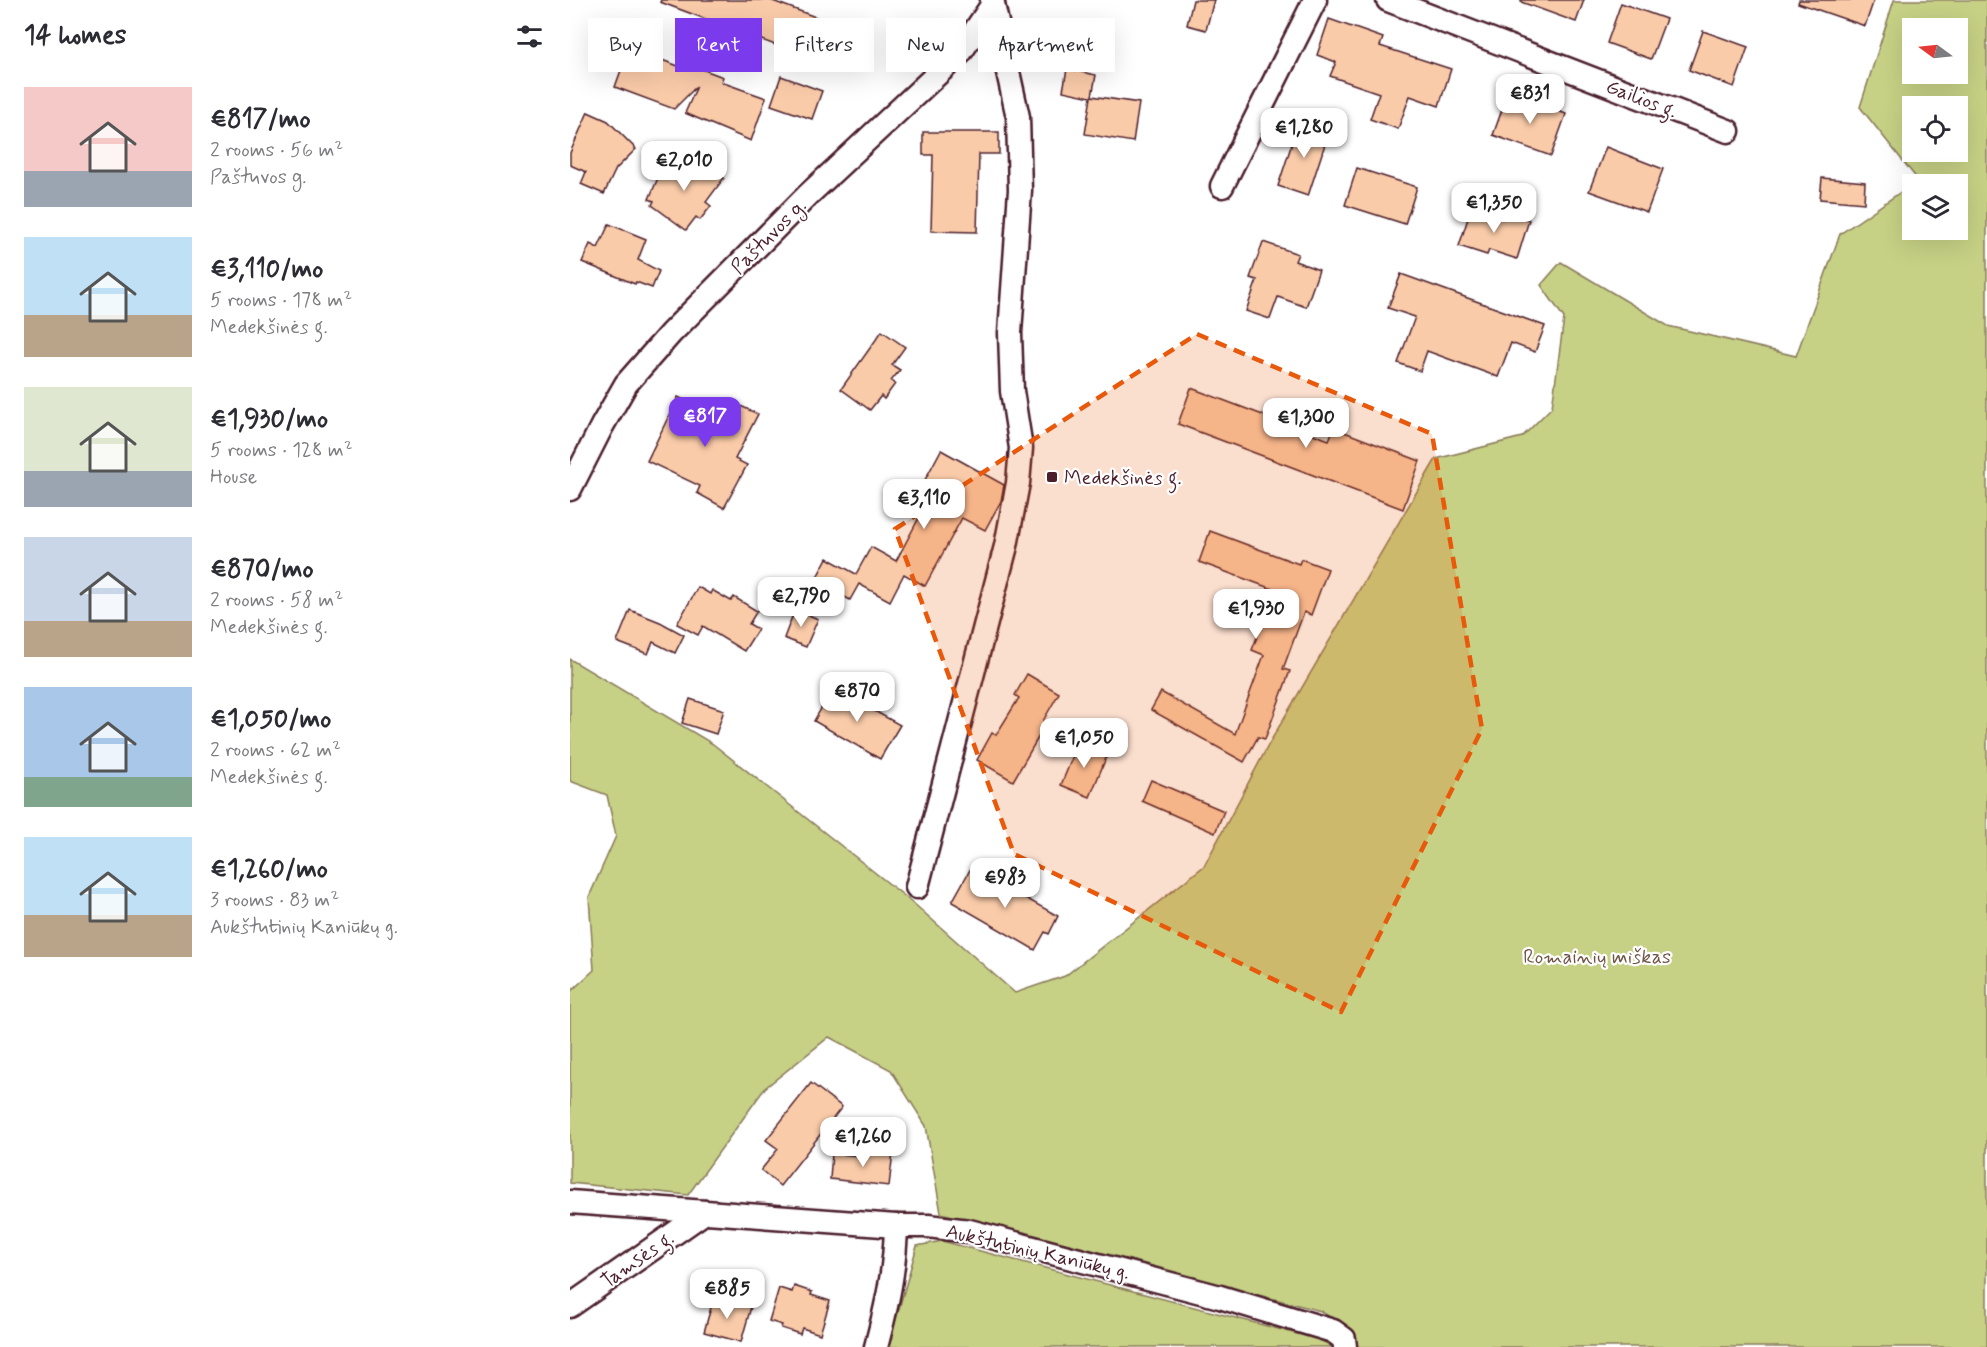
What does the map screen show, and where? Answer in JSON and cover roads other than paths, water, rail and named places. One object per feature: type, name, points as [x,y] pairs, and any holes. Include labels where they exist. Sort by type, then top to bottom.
[{"type":"street","points":[[1222,186],[1315,0]]},
{"type":"street","name":"Gailios g.","points":[[1388,0],[1728,131]]},
{"type":"street","points":[[917,888],[1006,546],[1018,483],[1021,448],[1012,391],[1010,333],[1020,190],[1018,117],[992,2]]},
{"type":"street","name":"Paštuvos g.","points":[[570,489],[626,384],[671,333],[809,194],[960,53],[992,2]]},
{"type":"street","name":"Aukštutinių Kaniūkų g.","points":[[570,1202],[896,1226],[928,1226],[969,1232],[1220,1297],[1333,1331],[1344,1339],[1345,1347]]},
{"type":"street","name":"Tamsės g.","points":[[570,1306],[705,1212]]},
{"type":"street","points":[[876,1347],[888,1302],[895,1260],[896,1226]]},
{"type":"place","name":"Medekšinės g.","points":[[1052,477]]},
{"type":"park label","name":"Romainių miškas","points":[[1597,956]]}]
